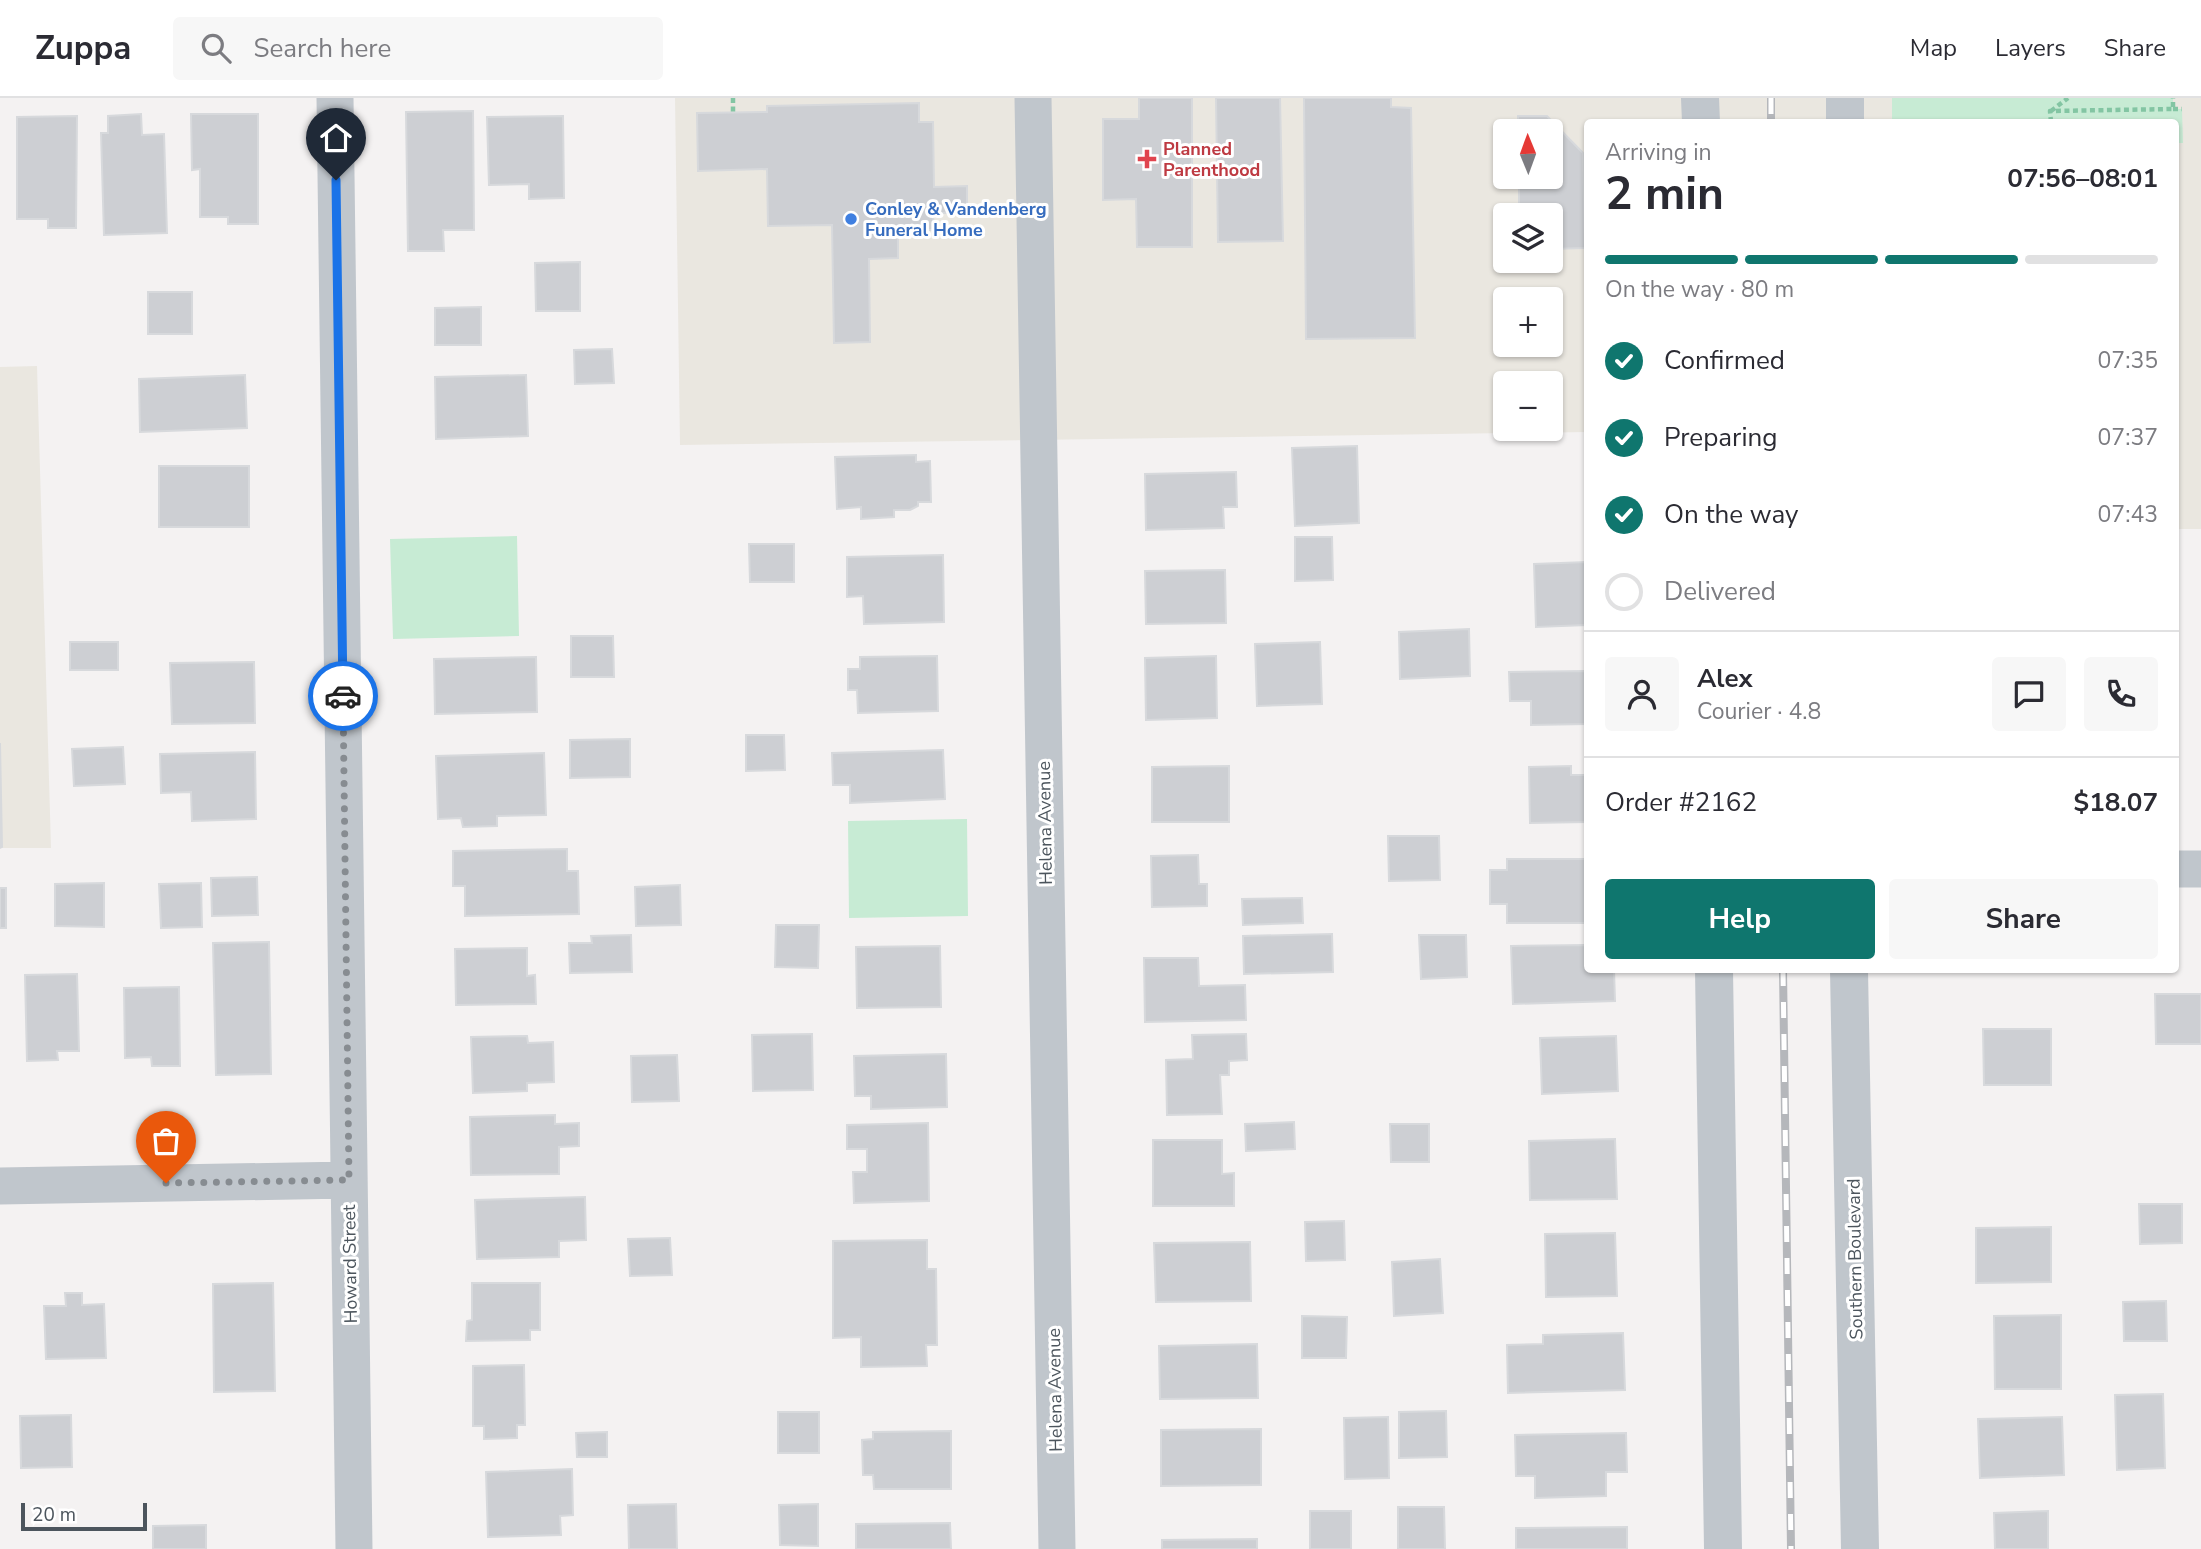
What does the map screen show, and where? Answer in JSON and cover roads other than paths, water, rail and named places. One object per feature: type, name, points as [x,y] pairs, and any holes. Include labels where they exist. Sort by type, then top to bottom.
[{"type":"street","name":"Howard Street","points":[[335,98],[354,1549]]},
{"type":"street","name":"Helena Avenue","points":[[1033,98],[1057,1549]]},
{"type":"street","points":[[1700,98],[1701,119]]},
{"type":"street","points":[[1845,98],[1845,119]]},
{"type":"street","points":[[2179,869],[2201,869]]},
{"type":"street","points":[[1714,973],[1723,1549]]},
{"type":"street","name":"Southern Boulevard","points":[[1849,973],[1860,1549]]},
{"type":"street","points":[[0,1186],[349,1180]]},
{"type":"railway","points":[[1771,98],[1771,119]]},
{"type":"railway","points":[[1783,973],[1791,1549]]},
{"type":"place","name":"Planned Parenthood","points":[[1147,159]]},
{"type":"place","name":"Conley & Vandenberg Funeral Home","points":[[851,219]]}]
